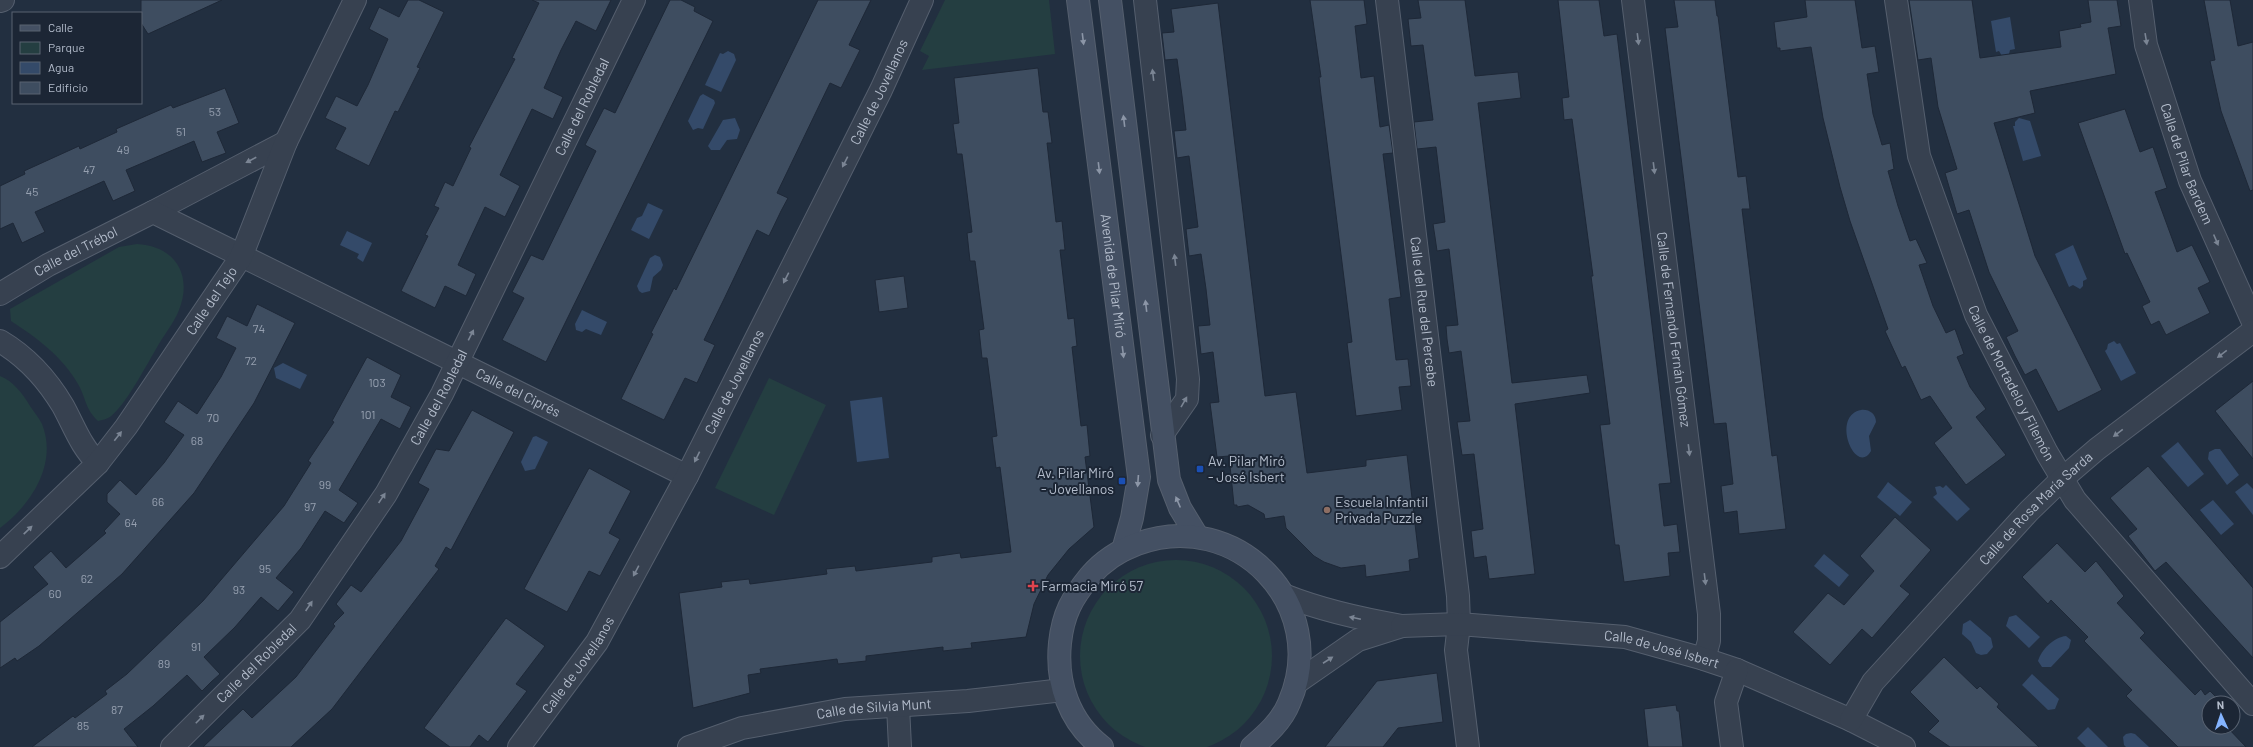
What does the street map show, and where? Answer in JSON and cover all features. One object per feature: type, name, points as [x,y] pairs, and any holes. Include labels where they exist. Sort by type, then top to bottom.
[{"type":"street","name":"Calle del Tejo","points":[[0,557],[98,463],[126,427],[241,257],[286,142],[354,0]]},
{"type":"street","name":"Calle del Robledal","points":[[172,747],[300,620],[386,494],[458,362],[634,0]]},
{"type":"street","name":"Calle de Jovellanos","points":[[519,747],[598,642],[687,476],[881,90],[922,0]]},
{"type":"street","name":"Avenida de Pilar Miró","points":[[1078,0],[1139,477],[1132,518],[1123,550]]},
{"type":"street","name":"Avenida de Pilar Miró","points":[[1110,0],[1162,435],[1169,480],[1180,508],[1197,536]]},
{"type":"street","points":[[1145,0],[1188,379],[1187,399],[1162,435]]},
{"type":"street","name":"Calle del Rue del Percebe","points":[[1387,0],[1458,588],[1459,624],[1456,650],[1468,747]]},
{"type":"street","name":"Calle de Fernando Fernán Gómez","points":[[1633,0],[1709,614],[1709,641],[1704,659]]},
{"type":"street","name":"Calle de Mortadelo y Filemón","points":[[1896,0],[1919,156],[1976,315],[2062,479],[2075,500],[2253,704]]},
{"type":"street","name":"Calle de Pilar Bardem","points":[[2140,0],[2146,45],[2190,180],[2253,322]]},
{"type":"street","name":"Calle del Trébol","points":[[0,294],[48,265],[286,142]]},
{"type":"street","points":[[153,212],[241,257]]},
{"type":"street","name":"Calle del Ciprés","points":[[241,257],[458,362],[687,476]]},
{"type":"street","name":"Calle de Rosa María Sarda","points":[[1850,720],[1873,682],[2029,510],[2097,449],[2253,331]]},
{"type":"street","points":[[0,341],[19,352],[42,375],[62,405],[86,451],[98,463]]},
{"type":"street","points":[[1102,747],[1074,718],[1063,690],[1058,664],[1062,623],[1074,596],[1100,564],[1123,550],[1146,541],[1172,535],[1197,536],[1229,545],[1263,571],[1286,596],[1296,623],[1299,643],[1296,683],[1289,704],[1271,730],[1252,747]]},
{"type":"street","name":"Calle de José Isbert","points":[[1286,596],[1317,608],[1355,618],[1402,626],[1459,624],[1625,637],[1704,659],[1737,670],[1850,720],[1904,747]]},
{"type":"street","name":"Calle de José Isbert","points":[[1296,683],[1358,640],[1402,626]]},
{"type":"street","points":[[1732,747],[1726,702],[1737,670]]},
{"type":"street","name":"Calle de Silvia Munt","points":[[689,747],[742,728],[845,710],[968,701],[1063,690]]},
{"type":"street","points":[[898,706],[900,747]]},
{"type":"green space","points":[[945,0],[1049,0],[1055,54],[922,70],[929,56],[920,51]]},
{"type":"green space","points":[[137,244],[162,250],[178,265],[182,274],[184,285],[183,297],[174,320],[129,395],[116,412],[106,419],[98,421],[88,408],[81,389],[72,374],[48,348],[11,321],[10,309],[119,247]]},
{"type":"green space","points":[[0,376],[5,378],[17,388],[41,422],[46,439],[47,454],[39,482],[31,496],[22,508],[0,528]]},
{"type":"green space","points":[[769,378],[826,405],[774,515],[715,488]]},
{"type":"green space","points":[[1167,560],[1185,560],[1204,564],[1221,571],[1237,582],[1250,595],[1261,611],[1268,628],[1272,647],[1272,665],[1268,684],[1256,709],[1244,724],[1229,736],[1204,748],[1148,748],[1123,736],[1108,724],[1091,701],[1084,684],[1080,665],[1080,647],[1084,628],[1091,611],[1102,595],[1115,582],[1131,571],[1148,564]]},
{"type":"water","points":[[2010,17],[2015,49],[2010,50],[2009,54],[2002,56],[1999,51],[1996,52],[1991,21]]},
{"type":"water","points":[[728,51],[734,54],[736,60],[721,92],[705,85],[720,53],[723,54]]},
{"type":"water","points":[[703,94],[714,100],[715,103],[703,129],[698,128],[693,130],[688,121],[700,96]]},
{"type":"water","points":[[735,118],[740,130],[737,139],[727,140],[720,150],[711,150],[708,146],[723,120]]},
{"type":"water","points":[[2019,118],[2030,121],[2041,156],[2023,161],[2013,126],[2015,126],[2015,122]]},
{"type":"water","points":[[648,203],[663,210],[649,239],[631,230],[637,218],[642,216]]},
{"type":"water","points":[[347,231],[372,243],[363,262],[357,258],[359,254],[340,245]]},
{"type":"water","points":[[2073,245],[2087,279],[2083,281],[2083,286],[2080,289],[2073,285],[2069,287],[2055,254]]},
{"type":"water","points":[[655,255],[660,257],[663,265],[661,270],[653,277],[650,291],[642,293],[639,291],[637,286],[650,258]]},
{"type":"water","points":[[582,310],[607,322],[601,335],[586,329],[582,332],[576,330],[575,324]]},
{"type":"water","points":[[2114,341],[2117,344],[2120,343],[2136,373],[2121,381],[2105,351],[2108,344]]},
{"type":"water","points":[[283,363],[307,375],[300,389],[276,378],[274,368]]},
{"type":"water","points":[[882,397],[889,458],[857,462],[850,401]]},
{"type":"water","points":[[1861,410],[1867,410],[1872,413],[1876,419],[1869,436],[1871,451],[1865,457],[1859,456],[1853,451],[1847,432],[1847,423],[1852,415]]},
{"type":"water","points":[[536,436],[548,442],[535,469],[525,471],[521,462],[533,437]]},
{"type":"water","points":[[2178,442],[2204,474],[2188,487],[2161,456]]},
{"type":"water","points":[[2215,449],[2220,449],[2239,475],[2227,485],[2208,459],[2209,452]]},
{"type":"water","points":[[1888,482],[1912,502],[1900,516],[1877,497]]},
{"type":"water","points":[[2247,483],[2253,489],[2253,515],[2235,492]]},
{"type":"water","points":[[1946,485],[1970,509],[1957,521],[1933,497],[1937,494],[1935,487],[1940,486],[1943,488]]},
{"type":"water","points":[[2213,500],[2234,524],[2221,535],[2200,510]]},
{"type":"water","points":[[1824,554],[1849,575],[1839,587],[1814,566]]},
{"type":"water","points":[[2016,615],[2040,637],[2029,648],[2006,626],[2009,617]]},
{"type":"water","points":[[1970,620],[1991,638],[1993,647],[1987,654],[1981,655],[1976,653],[1971,642],[1962,634],[1963,624]]},
{"type":"water","points":[[2066,636],[2071,640],[2069,648],[2051,667],[2042,667],[2038,661],[2045,649],[2053,641]]},
{"type":"water","points":[[2032,674],[2059,699],[2055,709],[2048,710],[2022,685]]},
{"type":"water","points":[[2088,727],[2108,747],[2086,747],[2077,738]]},
{"type":"water","points":[[2126,734],[2135,734],[2149,747],[2126,747],[2124,745],[2123,737]]},
{"type":"building","points":[[141,0],[222,0],[148,34],[142,25]]},
{"type":"building","points":[[408,0],[419,0],[444,12],[417,67],[420,68],[398,112],[395,111],[369,166],[335,149],[346,128],[325,118],[336,96],[357,106],[368,85],[388,39],[369,29],[379,7],[399,17]]},
{"type":"building","points":[[532,0],[611,0],[596,31],[576,21],[561,50],[544,88],[563,97],[553,119],[532,109],[500,175],[520,186],[505,217],[485,207],[458,265],[476,274],[466,296],[445,286],[435,308],[401,291],[428,236],[425,235],[439,208],[434,206],[445,182],[453,186],[471,148],[469,147],[515,59],[512,58],[539,3]]},
{"type":"building","points":[[670,0],[681,0],[695,7],[694,11],[713,21],[546,362],[502,340],[524,298],[512,292],[531,255],[543,260],[596,151],[585,145],[604,108],[615,113]]},
{"type":"building","points":[[818,0],[871,0],[849,45],[860,50],[841,88],[830,83],[777,193],[788,198],[769,236],[757,230],[704,340],[715,345],[697,383],[685,378],[664,420],[621,399],[653,334],[651,333],[674,288],[676,290]]},
{"type":"building","points":[[1310,0],[1364,0],[1367,24],[1355,26],[1361,78],[1374,76],[1380,127],[1389,125],[1393,153],[1383,154],[1401,297],[1389,299],[1396,360],[1408,359],[1411,386],[1399,387],[1402,410],[1356,416],[1347,343],[1352,342],[1321,95],[1319,77],[1321,77]]},
{"type":"building","points":[[1418,0],[1465,0],[1475,76],[1518,72],[1521,98],[1478,103],[1512,383],[1587,375],[1590,393],[1515,404],[1535,574],[1489,579],[1486,556],[1474,558],[1471,531],[1483,529],[1474,454],[1462,455],[1457,422],[1470,421],[1461,351],[1449,353],[1447,339],[1446,326],[1458,325],[1449,249],[1437,251],[1433,224],[1445,222],[1436,147],[1417,149],[1414,122],[1433,120],[1423,45],[1411,46],[1408,19],[1421,18]]},
{"type":"building","points":[[1558,0],[1599,0],[1604,36],[1617,34],[1671,483],[1659,484],[1664,526],[1677,524],[1680,552],[1668,553],[1670,576],[1624,582],[1619,545],[1615,545],[1600,425],[1610,424],[1591,276],[1593,276],[1572,119],[1564,120],[1562,98],[1569,97]]},
{"type":"building","points":[[1674,0],[1715,0],[1738,177],[1746,176],[1750,209],[1742,209],[1772,456],[1777,455],[1786,529],[1739,534],[1737,511],[1724,513],[1721,486],[1733,484],[1726,423],[1714,424],[1665,28],[1678,27]]},
{"type":"building","points":[[1805,0],[1855,0],[1862,48],[1875,46],[1879,72],[1867,74],[1873,114],[1882,145],[1890,143],[1894,169],[1888,171],[1898,206],[1910,241],[1916,239],[1927,263],[1919,265],[1933,306],[1946,333],[1955,329],[1964,354],[1957,357],[1970,387],[1986,409],[1976,417],[2006,455],[1966,485],[1934,443],[1952,428],[1930,396],[1921,400],[1905,366],[1902,368],[1885,331],[1888,329],[1850,221],[1840,187],[1823,118],[1811,47],[1780,51],[1780,48],[1777,48],[1774,22],[1807,17]]},
{"type":"building","points":[[1909,0],[1972,0],[1980,58],[2061,47],[2059,31],[2081,27],[2080,24],[2091,22],[2088,0],[2117,0],[2121,26],[2108,28],[2116,74],[2030,91],[2035,113],[1994,123],[2035,256],[2102,390],[2058,412],[2036,369],[2025,375],[2015,356],[2006,337],[2018,331],[1989,272],[1969,210],[1957,214],[1945,173],[1957,169],[1938,107],[1931,58],[1918,60]]},
{"type":"building","points":[[2204,0],[2230,0],[2238,46],[2253,42],[2253,190],[2250,191],[2221,111],[2210,61],[2215,60]]},
{"type":"building","points":[[1218,3],[1265,396],[1296,392],[1307,473],[1366,466],[1366,460],[1407,455],[1419,558],[1409,560],[1410,571],[1366,577],[1365,565],[1341,568],[1324,562],[1314,556],[1286,528],[1284,516],[1265,519],[1264,514],[1248,505],[1237,507],[1237,505],[1234,505],[1229,456],[1217,457],[1210,403],[1219,402],[1213,352],[1201,354],[1198,326],[1210,325],[1206,289],[1201,254],[1189,256],[1186,229],[1198,227],[1189,156],[1177,158],[1174,131],[1186,130],[1182,96],[1177,59],[1165,60],[1162,33],[1174,32],[1171,9]]},
{"type":"building","points":[[1038,68],[1043,112],[1048,112],[1052,143],[1047,143],[1056,222],[1062,221],[1065,250],[1060,250],[1068,319],[1074,318],[1077,346],[1072,347],[1081,426],[1087,425],[1090,456],[1085,457],[1094,527],[1069,549],[1048,575],[1034,604],[1026,637],[971,643],[972,648],[943,651],[943,647],[866,656],[866,661],[838,664],[837,659],[760,669],[761,673],[748,675],[750,693],[693,708],[679,593],[722,587],[721,582],[749,579],[750,584],[827,574],[826,569],[855,566],[856,571],[932,562],[932,557],[960,553],[961,558],[1011,552],[1000,467],[996,468],[992,437],[997,436],[987,358],[982,358],[979,330],[984,329],[975,261],[970,261],[967,233],[972,232],[962,154],[957,154],[953,124],[959,123],[954,78]]},
{"type":"building","points":[[225,88],[239,123],[217,132],[226,153],[202,162],[194,141],[126,170],[135,191],[113,201],[104,181],[35,212],[45,232],[22,243],[13,223],[0,229],[0,186],[25,174],[24,171],[79,146],[80,149],[117,132],[116,129],[171,105],[173,108]]},
{"type":"building","points":[[2125,109],[2140,152],[2153,147],[2167,188],[2155,192],[2177,252],[2192,245],[2210,282],[2198,288],[2210,313],[2166,335],[2159,321],[2151,325],[2142,306],[2150,302],[2127,253],[2125,254],[2078,123]]},
{"type":"building","points":[[904,276],[908,308],[879,312],[875,280]]},
{"type":"building","points":[[257,304],[295,323],[254,403],[194,493],[122,574],[39,646],[17,661],[15,658],[0,668],[0,622],[48,584],[33,567],[51,551],[66,568],[106,533],[104,531],[120,514],[107,502],[107,494],[120,480],[136,495],[164,463],[184,435],[164,422],[178,401],[197,414],[221,377],[236,348],[216,338],[227,316],[247,326]]},
{"type":"building","points":[[367,357],[401,375],[391,397],[411,407],[400,429],[381,419],[339,490],[358,503],[344,523],[325,511],[301,548],[276,578],[294,592],[278,611],[261,597],[235,627],[204,657],[220,674],[202,691],[187,675],[153,706],[124,729],[138,747],[32,747],[73,716],[75,718],[107,694],[105,691],[127,674],[203,601],[284,506],[311,463],[308,461],[334,422],[332,421]]},
{"type":"building","points":[[2253,381],[2253,459],[2215,411]]},
{"type":"building","points":[[472,410],[514,432],[451,550],[446,547],[435,566],[439,569],[332,709],[291,747],[203,747],[243,709],[252,718],[296,677],[335,626],[333,624],[344,613],[336,604],[351,585],[361,592],[401,541],[429,489],[418,483],[436,449],[449,451]]},
{"type":"building","points":[[2148,466],[2253,588],[2253,658],[2166,562],[2155,571],[2128,536],[2137,529],[2110,498]]},
{"type":"building","points":[[589,468],[631,491],[609,533],[620,539],[600,576],[589,571],[567,612],[524,589]]},
{"type":"building","points":[[1895,517],[1931,550],[1900,586],[1910,594],[1872,638],[1862,629],[1830,665],[1793,632],[1828,593],[1844,605],[1874,571],[1860,556]]},
{"type":"building","points":[[2057,543],[2085,572],[2096,561],[2124,596],[2117,603],[2145,633],[2140,638],[2195,695],[2201,689],[2205,695],[2201,695],[2201,735],[2235,735],[2246,747],[2178,747],[2126,696],[2132,690],[2084,641],[2088,637],[2051,600],[2048,604],[2022,577]]},
{"type":"building","points":[[506,618],[545,646],[516,684],[527,691],[488,742],[479,735],[470,747],[450,747],[424,728]]},
{"type":"building","points":[[1944,657],[1977,689],[1980,686],[1999,704],[1997,707],[2039,747],[1950,747],[1928,732],[1939,721],[1910,692]]},
{"type":"building","points":[[1437,673],[1443,722],[1398,728],[1383,747],[1325,747],[1377,681]]},
{"type":"building","points":[[2210,691],[2214,695],[2205,695]]},
{"type":"building","points":[[1676,705],[1677,711],[1679,711],[1683,747],[1648,747],[1644,709]]},
{"type":"place","name":"Av. Pilar Miró - José Isbert","points":[[1200,469]]},
{"type":"place","name":"Av. Pilar Miró - Jovellanos","points":[[1122,481]]},
{"type":"place","name":"Escuela Infantil Privada Puzzle","points":[[1327,510]]},
{"type":"place","name":"Farmacia Miró 57","points":[[1033,586]]}]
